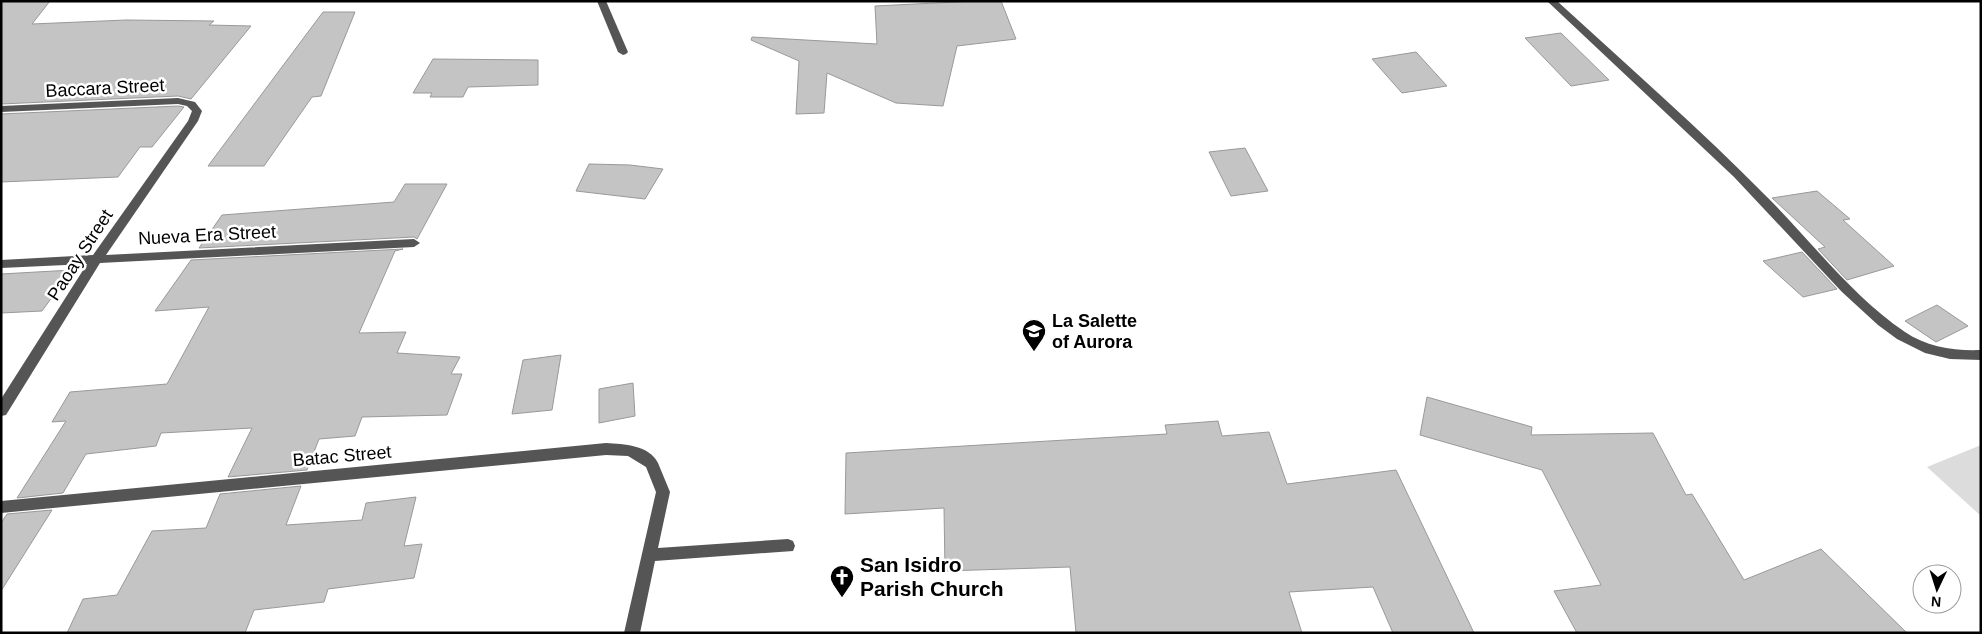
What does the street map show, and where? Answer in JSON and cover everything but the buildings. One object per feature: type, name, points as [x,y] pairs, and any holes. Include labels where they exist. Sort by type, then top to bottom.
[{"type":"street","points":[[601,1],[608,12],[623,52]]},
{"type":"street","points":[[1551,1],[1695,133],[1765,201],[1856,296],[1902,336],[1929,349],[1961,356],[1981,355]]},
{"type":"street","name":"Baccara Street","points":[[1,109],[178,101],[191,104],[197,111],[193,121]]},
{"type":"street","name":"Paoay Street","points":[[1,411],[97,258],[193,121]]},
{"type":"street","name":"Nueva Era Street","points":[[1,264],[414,243]]},
{"type":"street","name":"Batac Street","points":[[1,507],[606,449],[631,450],[651,463],[662,492],[649,555]]},
{"type":"street","points":[[632,633],[649,555],[788,546]]},
{"type":"shaded area","points":[[1981,445],[1981,516],[1927,467]]},
{"type":"place","name":"La Salette of Aurora","points":[[1034,352]]},
{"type":"place","name":"San Isidro Parish Church","points":[[842,598]]}]
